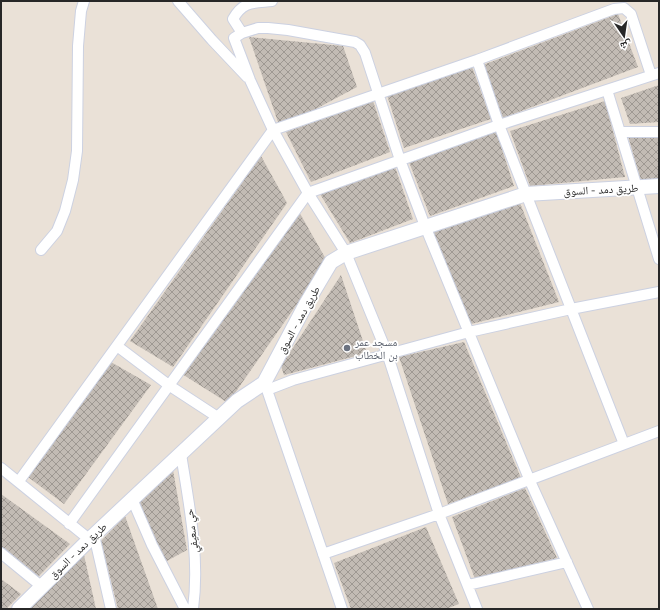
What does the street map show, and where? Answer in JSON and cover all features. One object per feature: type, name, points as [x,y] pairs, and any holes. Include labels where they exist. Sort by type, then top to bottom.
[{"type":"main road","name":"طريق دمد - السوق","points":[[19,609],[92,537],[237,401],[265,387],[306,304],[331,262],[346,252],[526,194],[659,186]]},
{"type":"street","points":[[41,250],[57,231],[65,211],[73,180],[77,151],[78,46],[81,11],[84,1]]},
{"type":"street","points":[[178,1],[250,80]]},
{"type":"street","points":[[242,33],[233,19],[238,10],[244,5],[272,1]]},
{"type":"street","points":[[18,481],[273,130],[477,60],[614,9],[624,8],[631,14],[655,74],[499,125],[308,192],[70,524]]},
{"type":"street","points":[[474,608],[468,586],[439,514],[387,353],[346,252],[308,192],[273,130],[250,80],[234,38],[242,33],[258,28],[288,30],[356,42],[365,53],[400,160],[425,226],[530,480],[588,609]]},
{"type":"street","points":[[477,60],[499,125],[624,444]]},
{"type":"street","points":[[607,90],[659,259]]},
{"type":"street","points":[[621,132],[659,132]]},
{"type":"street","points":[[342,609],[265,387],[469,332],[571,309],[659,292]]},
{"type":"street","points":[[116,346],[170,386],[219,418]]},
{"type":"street","points":[[323,554],[439,514],[659,431]]},
{"type":"street","name":"حي سعيفي","points":[[181,454],[195,553],[196,587],[194,609]]},
{"type":"street","points":[[1,468],[70,524],[92,537],[111,609]]},
{"type":"street","points":[[132,500],[152,545],[185,609]]},
{"type":"street","points":[[1,553],[41,586]]},
{"type":"street","points":[[468,586],[567,562]]},
{"type":"building","points":[[618,14],[638,67],[503,118],[483,65]]},
{"type":"building","points":[[249,37],[343,46],[357,87],[280,128]]},
{"type":"building","points":[[472,67],[491,119],[404,148],[387,95]]},
{"type":"building","points":[[659,85],[659,122],[630,124],[621,98]]},
{"type":"building","points":[[373,101],[390,152],[311,182],[286,132]]},
{"type":"building","points":[[605,101],[625,177],[530,186],[510,131]]},
{"type":"building","points":[[496,131],[514,186],[430,216],[409,162]]},
{"type":"building","points":[[628,136],[659,136],[659,180],[641,181]]},
{"type":"building","points":[[261,156],[287,203],[173,367],[130,341]]},
{"type":"building","points":[[395,167],[413,219],[350,243],[320,194]]},
{"type":"building","points":[[520,203],[559,302],[471,324],[433,231]]},
{"type":"building","points":[[298,210],[327,261],[228,403],[182,374]]},
{"type":"building","points":[[341,275],[367,353],[284,375],[281,366]]},
{"type":"building","points":[[464,342],[521,478],[448,504],[399,357]]},
{"type":"building","points":[[102,357],[151,385],[64,504],[20,471]]},
{"type":"building","points":[[173,470],[187,550],[165,562],[138,503]]},
{"type":"building","points":[[525,488],[557,558],[475,579],[452,517]]},
{"type":"building","points":[[1,494],[70,544],[38,577],[1,547]]},
{"type":"building","points":[[125,516],[158,609],[118,609],[101,541]]},
{"type":"building","points":[[426,527],[459,604],[446,609],[351,609],[334,563]]},
{"type":"building","points":[[84,555],[96,609],[29,609]]},
{"type":"building","points":[[1,579],[21,594],[6,609],[1,609]]},
{"type":"place","name":"مسجد عمر بن الخطاب","points":[[347,348]]}]
